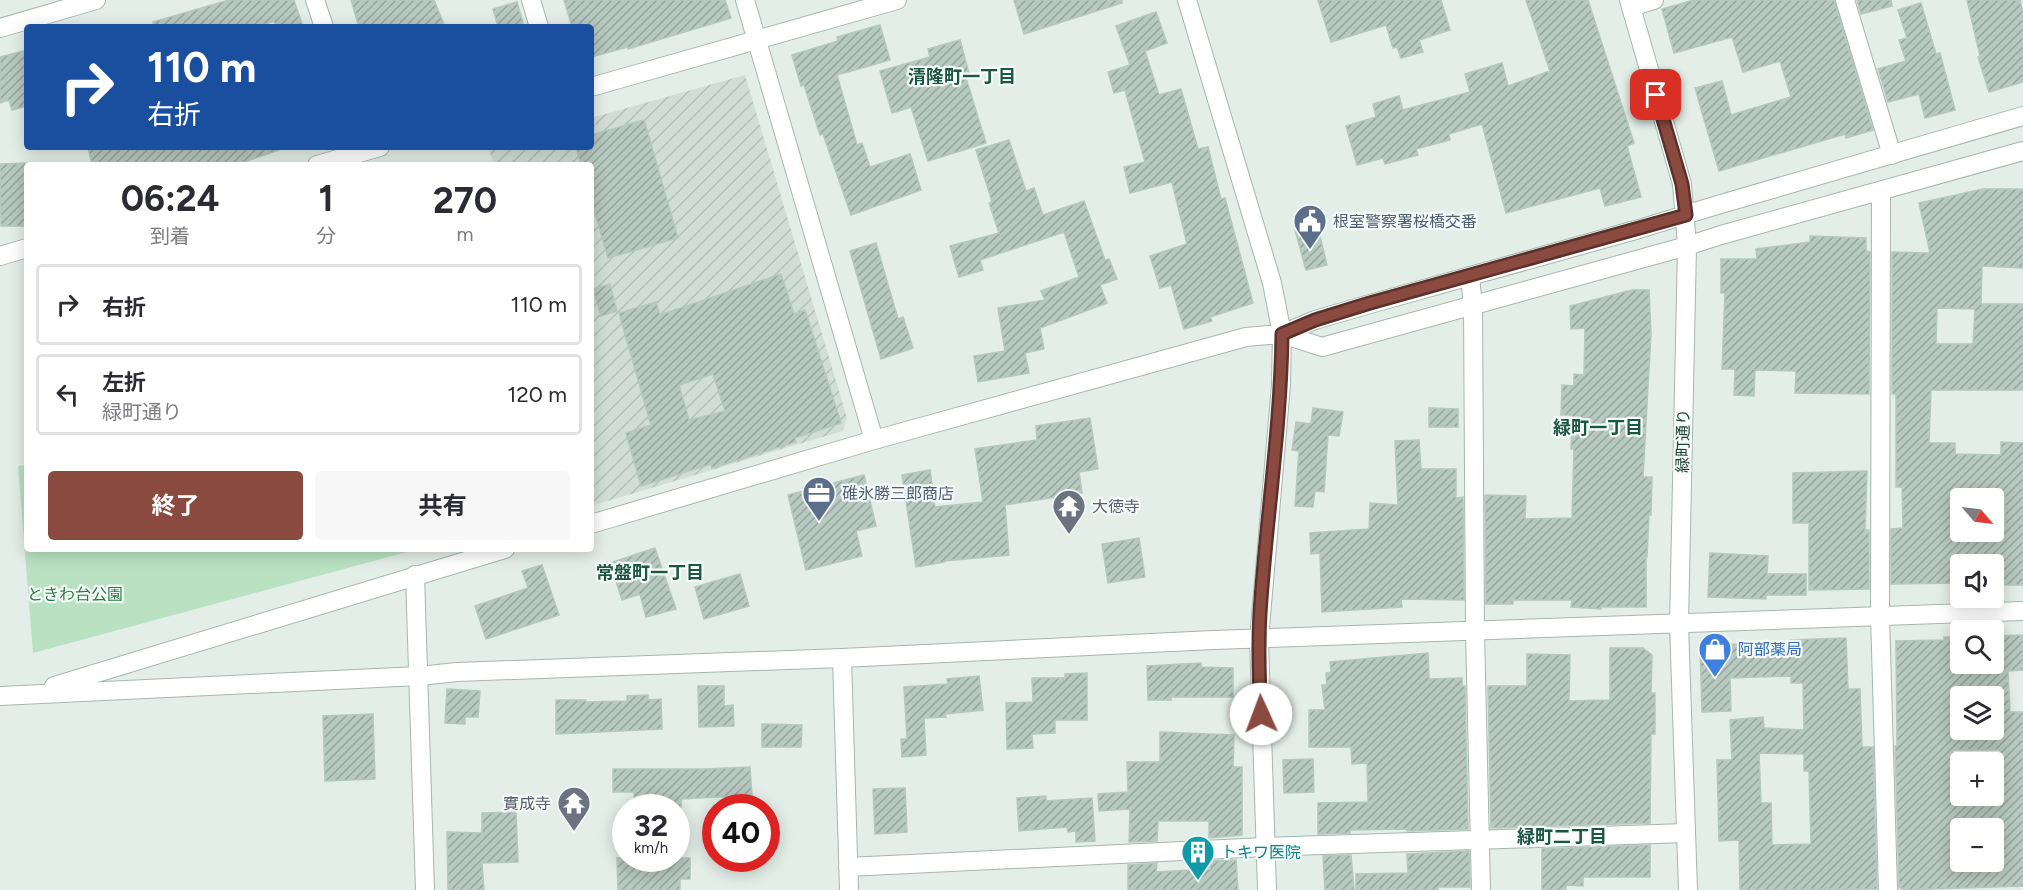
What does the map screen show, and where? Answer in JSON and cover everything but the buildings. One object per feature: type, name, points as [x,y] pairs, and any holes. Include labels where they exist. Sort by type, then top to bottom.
[{"type":"street","points":[[0,28],[96,0]]},
{"type":"street","points":[[315,0],[323,24]]},
{"type":"street","points":[[531,0],[538,24]]},
{"type":"street","points":[[745,0],[874,440]]},
{"type":"street","points":[[594,86],[897,0]]},
{"type":"street","points":[[1187,0],[1272,283],[1282,334],[1281,385],[1259,639],[1267,890]]},
{"type":"street","points":[[1630,3],[1654,0]]},
{"type":"street","points":[[1845,0],[1892,155]]},
{"type":"street","name":"緑町通り","points":[[1630,3],[1682,184],[1686,215],[1679,624],[1688,890]]},
{"type":"street","points":[[594,523],[874,440],[1246,337],[1282,334],[1315,320],[1686,215],[2023,116]]},
{"type":"street","points":[[327,162],[365,150]]},
{"type":"street","points":[[1282,334],[1322,347],[1473,307],[2023,151]]},
{"type":"street","points":[[1881,191],[1880,615],[1888,890]]},
{"type":"street","points":[[0,256],[24,249]]},
{"type":"street","points":[[1470,276],[1473,307],[1474,632],[1481,890]]},
{"type":"street","points":[[26,694],[495,552]]},
{"type":"street","points":[[415,575],[425,890]]},
{"type":"street","points":[[0,696],[419,676],[457,672],[2023,611]]},
{"type":"street","points":[[842,658],[849,890]]},
{"type":"street","points":[[848,867],[1265,847],[1686,833]]},
{"type":"shaded area","points":[[745,75],[847,418],[843,431],[594,505],[594,162],[493,162],[489,150],[594,150],[594,117]]},
{"type":"green space","name":"ときわ台公園","points":[[24,465],[24,541],[18,466]]},
{"type":"green space","name":"ときわ台公園","points":[[25,552],[407,552],[33,653]]},
{"type":"place","name":"根室警察署桜橋交番","points":[[1310,250]]},
{"type":"place","name":"碓氷勝三郎商店","points":[[819,522]]},
{"type":"place","name":"大徳寺","points":[[1069,535]]},
{"type":"place","name":"阿部薬局","points":[[1715,678]]},
{"type":"place","name":"實成寺","points":[[574,832]]},
{"type":"place","name":"トキワ医院","points":[[1198,881]]},
{"type":"district","name":"清隆町一丁目","points":[[962,77]]},
{"type":"district","name":"緑町一丁目","points":[[1598,428]]},
{"type":"district","name":"常盤町一丁目","points":[[650,573]]},
{"type":"district","name":"緑町二丁目","points":[[1562,837]]},
{"type":"route","points":[[1261,714],[1260,612],[1281,385],[1282,334],[1315,320],[1370,303],[1686,215],[1682,184],[1656,95]]}]
